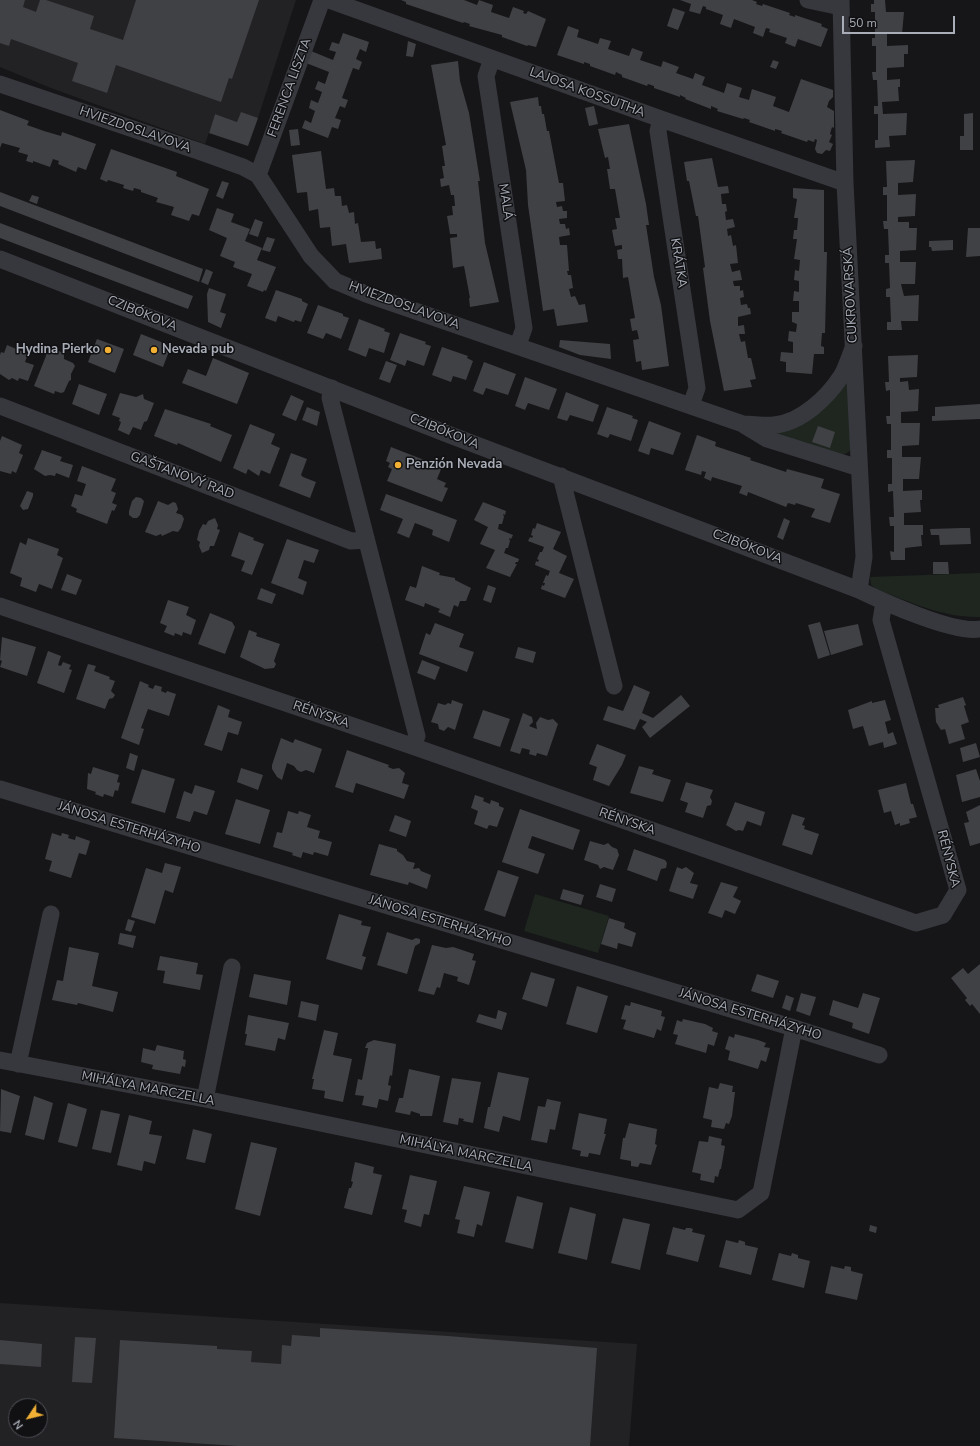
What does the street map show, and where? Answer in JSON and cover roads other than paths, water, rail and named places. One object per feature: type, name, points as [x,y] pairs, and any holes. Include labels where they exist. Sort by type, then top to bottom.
[{"type":"street","name":"FERENCA LISZTA","points":[[258,175],[322,0]]},
{"type":"street","name":"LAJOSA KOSSUTHA","points":[[329,0],[662,119],[845,182]]},
{"type":"street","points":[[808,0],[841,4]]},
{"type":"street","name":"CUKROVARSKÁ","points":[[841,4],[845,182],[864,557],[859,590]]},
{"type":"street","name":"MALÁ","points":[[492,59],[486,76],[524,328],[518,346]]},
{"type":"street","name":"HVIEZDOSLAVOVA","points":[[0,84],[208,154],[243,167],[258,175],[311,256],[335,281],[366,294],[743,424],[767,439],[859,468]]},
{"type":"street","name":"KRÁTKA","points":[[662,119],[658,131],[697,388],[691,405]]},
{"type":"street","name":"CZIBÓKOVA","points":[[0,259],[859,590],[884,602],[952,627],[972,631],[980,629]]},
{"type":"street","name":"HVIEZDOSLAVOVA","points":[[743,424],[775,425],[788,421],[813,407],[826,396],[842,374],[854,346]]},
{"type":"street","points":[[332,388],[330,398],[417,736],[412,746]]},
{"type":"street","name":"GAŠTANOVÝ RAD","points":[[0,406],[351,541],[366,540]]},
{"type":"street","points":[[561,476],[614,686]]},
{"type":"street","name":"RÉNYSKA","points":[[0,606],[412,746],[916,923],[943,915],[958,890],[881,620],[884,602]]},
{"type":"street","name":"JÁNOSA ESTERHÁZYHO","points":[[0,790],[794,1028],[879,1055]]},
{"type":"street","points":[[18,1064],[51,914]]},
{"type":"street","points":[[205,1099],[232,967]]},
{"type":"street","name":"MIHÁLYA MARCZELLA","points":[[0,1060],[205,1099],[738,1210],[761,1193],[794,1028]]},
{"type":"place","name":"Hydina Pierko","points":[[108,350]]},
{"type":"place","name":"Nevada pub","points":[[154,350]]},
{"type":"place","name":"Penzión Nevada","points":[[398,465]]}]
